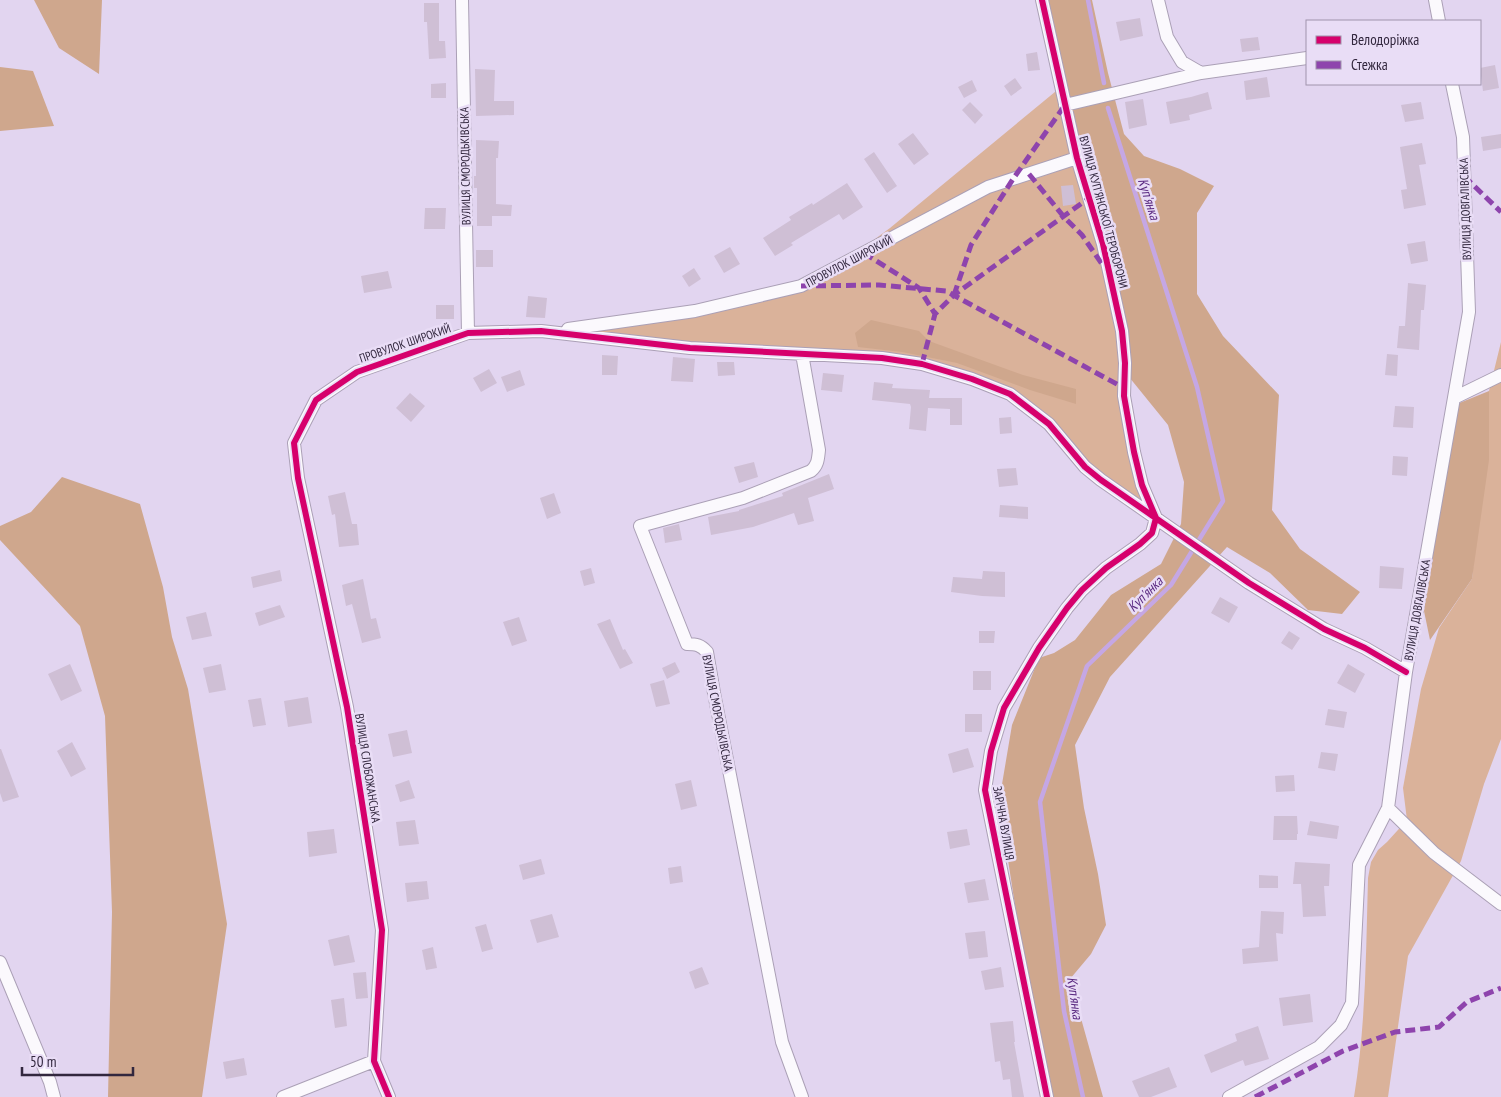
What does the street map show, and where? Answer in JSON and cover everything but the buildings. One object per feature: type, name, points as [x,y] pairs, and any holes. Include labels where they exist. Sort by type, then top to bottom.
[{"type":"street","name":"ВУЛИЦЯ СМОРОДЬКІВСЬКА","points":[[462,0],[468,333]]},
{"type":"street","name":"ВУЛИЦЯ КУП'ЯНСЬКОЇ ТЕРОБОРОНИ","points":[[1042,0],[1077,158],[1103,244],[1122,331],[1125,363],[1124,396],[1134,452],[1142,485],[1156,518]]},
{"type":"street","points":[[1158,0],[1167,37],[1182,62],[1201,73]]},
{"type":"street","points":[[1435,0],[1439,20]]},
{"type":"street","points":[[1065,105],[1201,73],[1306,58]]},
{"type":"street","name":"ВУЛИЦЯ ДОВГАЛІВСЬКА","points":[[1229,1097],[1319,1047],[1341,1025],[1352,1003],[1358,865],[1388,808],[1406,672],[1469,312],[1463,137],[1452,85]]},
{"type":"street","name":"ПРОВУЛОК ШИРОКИЙ","points":[[294,443],[316,400],[357,372],[468,333],[549,332],[695,311],[801,286],[988,188],[1077,158]]},
{"type":"street","points":[[549,332],[690,348],[882,358],[922,364],[972,379],[1010,394],[1049,424],[1085,467],[1101,480],[1249,583],[1324,629],[1365,648],[1406,672]]},
{"type":"street","name":"ВУЛИЦЯ СМОРОДЬКІВСЬКА","points":[[802,354],[819,450],[816,467],[811,471],[743,498],[640,526],[687,644],[698,644],[708,652],[714,693],[782,1042],[802,1097]]},
{"type":"street","points":[[1454,398],[1501,376]]},
{"type":"street","name":"ВУЛИЦЯ СЛОБОЖАНСЬКА","points":[[294,443],[298,478],[347,707],[382,930],[374,1061],[389,1097]]},
{"type":"street","name":"ЗАРІЧНА ВУЛИЦЯ","points":[[1047,1097],[985,790],[991,751],[1004,708],[1039,648],[1067,608],[1082,590],[1106,568],[1152,533],[1156,518]]},
{"type":"street","points":[[1388,808],[1434,853],[1501,904]]},
{"type":"street","points":[[0,962],[50,1082],[54,1097]]},
{"type":"street","points":[[283,1097],[374,1061]]},
{"type":"shaded area","points":[[34,0],[102,0],[99,74],[59,48]]},
{"type":"shaded area","points":[[1042,0],[1092,0],[1124,134],[1144,156],[1180,169],[1214,186],[1197,213],[1197,294],[1223,336],[1279,395],[1272,510],[1300,549],[1360,592],[1342,614],[1308,610],[1270,573],[1227,547],[1110,677],[1075,745],[1084,808],[1098,874],[1106,925],[1091,954],[1070,979],[1103,1097],[1048,1097],[999,802],[1012,725],[1039,658],[1054,653],[1075,640],[1111,595],[1161,564],[1181,524],[1184,482],[1168,425],[1125,372],[1129,344]]},
{"type":"shaded area","points":[[0,67],[33,71],[54,126],[0,131]]},
{"type":"shaded area","points":[[1061,87],[1104,250],[1128,421],[1156,518],[1101,480],[1029,408],[922,364],[549,332],[793,288],[837,267],[890,228]]},
{"type":"shaded area","points":[[871,320],[919,331],[929,341],[1023,375],[1076,389],[1076,404],[1030,390],[957,363],[902,352],[858,347],[855,333]]},
{"type":"shaded area","points":[[1501,342],[1501,739],[1484,784],[1461,861],[1408,956],[1388,1097],[1354,1097],[1361,1043],[1368,878],[1371,862],[1378,850],[1407,820],[1403,788],[1421,689],[1439,628],[1472,579],[1489,391]]},
{"type":"shaded area","points":[[1489,391],[1489,460],[1472,579],[1430,640],[1424,611],[1431,553],[1457,404]]},
{"type":"shaded area","points":[[62,477],[140,504],[163,587],[172,637],[188,689],[227,924],[202,1097],[108,1097],[112,912],[105,716],[80,626],[0,540],[0,526],[31,512]]},
{"type":"waterway","name":"Куп'янка","points":[[1088,0],[1104,83]]},
{"type":"waterway","name":"Куп'янка","points":[[1083,1097],[1064,1011],[1040,802],[1087,666],[1171,585],[1223,501],[1197,387],[1108,108]]},
{"type":"marked path","points":[[954,295],[971,245],[1013,179],[1065,105]]},
{"type":"marked path","points":[[1029,174],[1064,217],[1082,235],[1104,267]]},
{"type":"marked path","points":[[1464,176],[1501,212]]},
{"type":"marked path","points":[[922,364],[935,314],[954,295],[1089,198]]},
{"type":"marked path","points":[[864,253],[919,288],[935,314]]},
{"type":"marked path","points":[[801,286],[879,285],[946,291],[1124,388]]},
{"type":"marked path","points":[[1255,1097],[1343,1051],[1395,1032],[1439,1027],[1467,1002],[1501,988]]},
{"type":"cycle path","points":[[1042,0],[1077,158],[1103,244],[1122,331],[1125,363],[1124,396],[1134,452],[1142,485],[1156,518],[1152,533],[1106,568],[1082,590],[1067,608],[1039,648],[1004,708],[991,751],[985,790],[1047,1097]]},
{"type":"cycle path","points":[[389,1097],[374,1061],[382,930],[347,707],[298,478],[294,443],[316,400],[357,372],[468,333],[541,331],[690,348],[882,358],[922,364],[972,379],[1010,394],[1049,424],[1085,467],[1101,480],[1249,583],[1324,629],[1365,648],[1406,672]]}]
